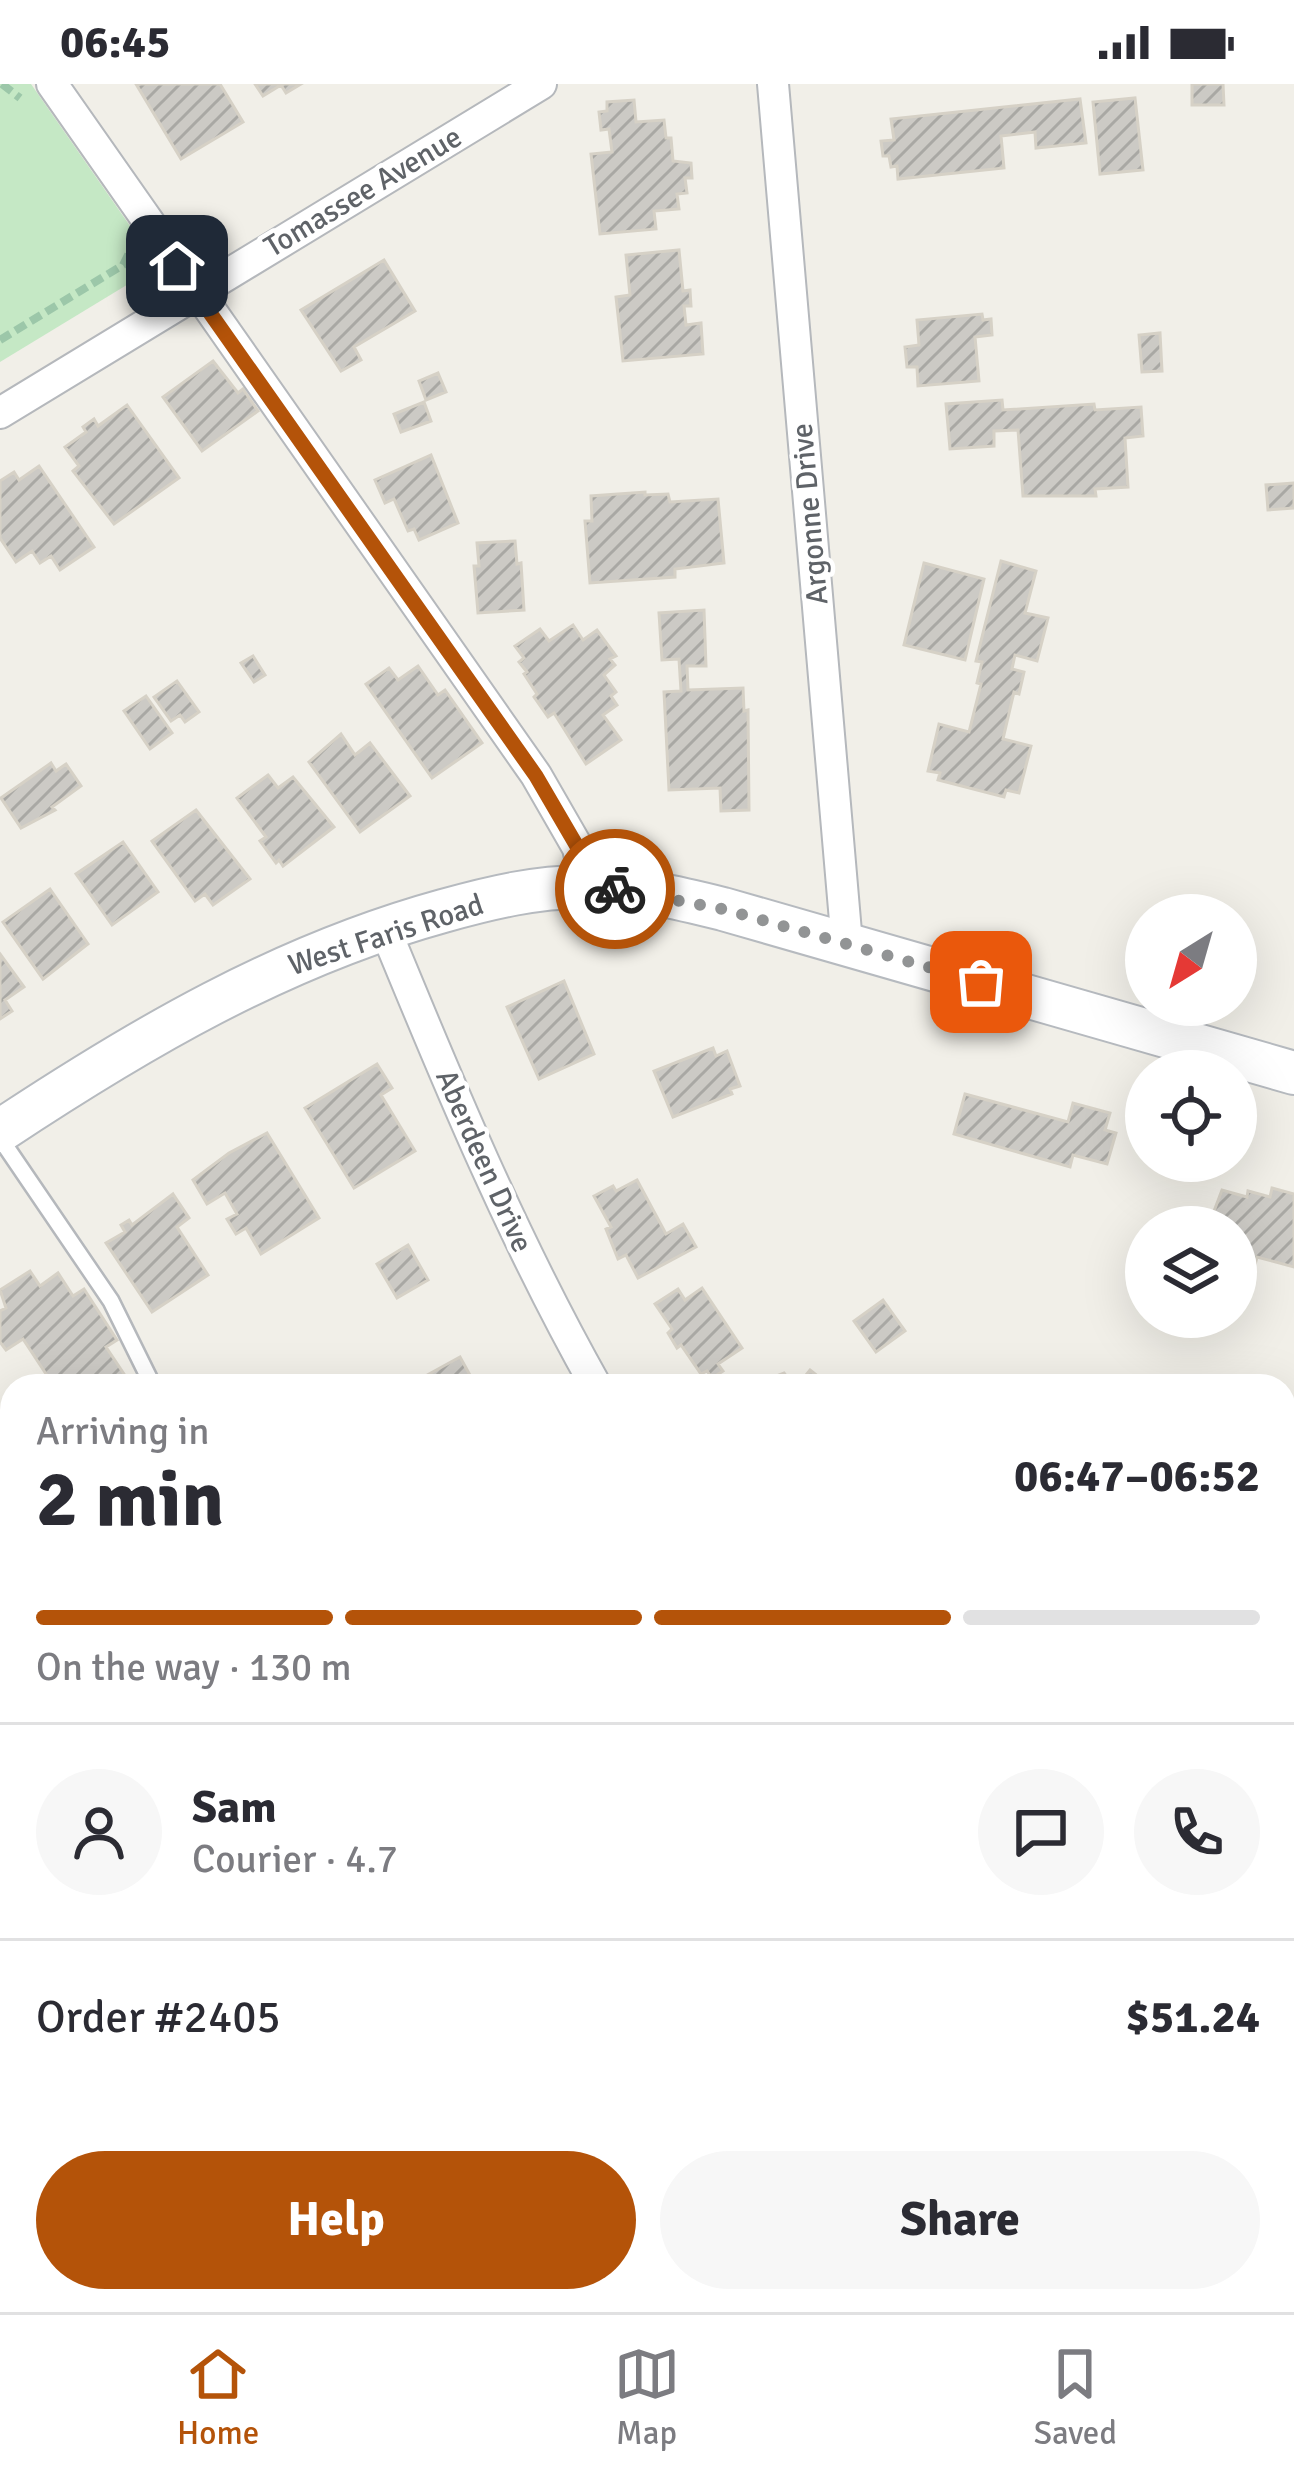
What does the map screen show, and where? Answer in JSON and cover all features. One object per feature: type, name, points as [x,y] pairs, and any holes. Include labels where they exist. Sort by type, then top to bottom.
[{"type":"main road","name":"West Faris Road","points":[[0,1134],[100,1065],[266,976],[385,929],[483,900],[586,887],[684,899],[1294,1073]]},
{"type":"street","points":[[52,84],[536,776],[578,848],[586,887]]},
{"type":"street","name":"Tomassee Avenue","points":[[0,413],[542,84]]},
{"type":"street","name":"Argonne Drive","points":[[773,84],[847,944]]},
{"type":"street","name":"Aberdeen Drive","points":[[385,929],[476,1150],[589,1374]]},
{"type":"lane","points":[[0,1134],[111,1301],[148,1374]]},
{"type":"path","points":[[0,340],[123,265]]},
{"type":"green space","points":[[0,84],[31,84],[158,266],[0,362]]},
{"type":"building","points":[[136,84],[220,84],[243,122],[181,159]]},
{"type":"building","points":[[255,84],[301,84],[286,93],[281,85],[263,96]]},
{"type":"building","points":[[1192,84],[1223,84],[1224,105],[1192,105]]},
{"type":"building","points":[[1135,98],[1143,170],[1100,174],[1093,102]]},
{"type":"building","points":[[1080,99],[1086,143],[1036,148],[1035,132],[1001,136],[1004,168],[898,179],[897,166],[891,167],[889,156],[883,156],[881,141],[894,140],[891,119]]},
{"type":"building","points":[[634,100],[636,122],[664,120],[673,161],[691,163],[692,178],[685,178],[687,193],[677,194],[679,209],[654,211],[656,229],[600,234],[591,154],[612,152],[609,129],[601,130],[599,112],[607,111],[607,102]]},
{"type":"building","points":[[679,250],[683,291],[690,290],[691,306],[684,306],[686,325],[701,323],[703,354],[623,361],[616,297],[630,295],[626,255]]},
{"type":"building","points":[[384,260],[415,311],[354,347],[361,360],[341,371],[301,310]]},
{"type":"building","points":[[982,314],[983,320],[991,319],[992,335],[975,337],[979,381],[918,386],[917,367],[907,367],[905,347],[919,345],[917,320]]},
{"type":"building","points":[[1160,333],[1162,371],[1142,372],[1139,335]]},
{"type":"building","points":[[213,361],[258,411],[202,451],[163,397]]},
{"type":"building","points":[[438,373],[446,392],[426,400],[419,381]]},
{"type":"building","points":[[1002,400],[1003,410],[1094,404],[1095,410],[1141,407],[1143,436],[1125,438],[1128,487],[1095,489],[1096,496],[1023,496],[1018,430],[994,431],[994,446],[950,449],[946,404]]},
{"type":"building","points":[[424,402],[431,421],[401,432],[394,414]]},
{"type":"building","points":[[127,405],[179,478],[114,524],[73,471],[79,466],[65,447],[86,432],[83,427],[94,419],[98,426]]},
{"type":"building","points":[[431,455],[458,523],[419,540],[414,529],[408,531],[394,499],[385,503],[375,480]]},
{"type":"building","points":[[39,466],[94,547],[60,570],[51,556],[40,563],[32,551],[16,562],[0,538],[0,481],[14,472],[19,480]]},
{"type":"building","points":[[1294,483],[1294,508],[1268,510],[1266,485]]},
{"type":"building","points":[[668,494],[670,502],[718,499],[724,563],[675,569],[675,577],[590,583],[585,521],[592,521],[591,496]]},
{"type":"building","points":[[515,541],[524,610],[478,613],[477,543]]},
{"type":"building","points":[[1001,561],[1036,571],[1025,613],[1048,618],[1037,661],[1015,655],[1012,669],[1024,672],[1003,739],[1031,746],[1019,793],[1006,790],[1004,797],[938,780],[940,773],[928,771],[939,724],[969,732],[981,684],[977,683],[982,662],[976,661]]},
{"type":"building","points":[[924,563],[984,579],[965,660],[904,645]]},
{"type":"building","points":[[704,610],[706,666],[687,666],[688,690],[743,688],[744,711],[748,710],[749,810],[721,811],[720,788],[669,790],[664,692],[681,691],[679,659],[662,660],[659,613]]},
{"type":"building","points":[[573,625],[583,640],[597,630],[616,656],[610,659],[615,665],[604,675],[616,692],[611,696],[617,705],[603,715],[621,740],[586,764],[554,713],[548,717],[534,697],[537,694],[519,662],[524,658],[515,646],[540,629],[549,641]]},
{"type":"building","points":[[253,656],[265,675],[254,682],[241,663]]},
{"type":"building","points":[[418,666],[438,695],[445,690],[482,743],[432,778],[366,684],[389,668],[398,680]]},
{"type":"building","points":[[177,681],[199,712],[185,722],[180,715],[171,721],[154,697]]},
{"type":"building","points":[[146,696],[172,733],[150,749],[124,711]]},
{"type":"building","points":[[341,734],[355,755],[370,743],[410,796],[360,832],[309,762]]},
{"type":"building","points":[[51,763],[56,771],[66,764],[81,786],[52,807],[55,810],[21,828],[1,798]]},
{"type":"building","points":[[268,775],[278,788],[293,777],[334,827],[283,866],[260,841],[266,837],[237,798]]},
{"type":"building","points":[[196,810],[250,879],[213,905],[205,894],[195,901],[152,841]]},
{"type":"building","points":[[123,842],[158,892],[112,925],[76,874]]},
{"type":"building","points":[[50,889],[88,944],[43,979],[3,922]]},
{"type":"building","points":[[0,954],[24,987],[5,1000],[12,1011],[0,1019]]},
{"type":"building","points":[[564,981],[594,1054],[539,1079],[507,1007]]},
{"type":"building","points":[[713,1048],[716,1056],[727,1051],[740,1086],[730,1089],[732,1094],[673,1117],[654,1071]]},
{"type":"building","points":[[377,1064],[392,1088],[381,1095],[415,1151],[354,1188],[305,1108]]},
{"type":"building","points":[[965,1094],[1068,1122],[1073,1103],[1110,1113],[1105,1130],[1116,1133],[1107,1164],[1073,1155],[1070,1167],[954,1134]]},
{"type":"building","points":[[267,1133],[319,1218],[261,1254],[246,1228],[236,1234],[227,1219],[237,1214],[225,1193],[207,1204],[193,1180]]},
{"type":"building","points":[[637,1180],[666,1234],[683,1224],[696,1247],[638,1278],[626,1255],[618,1259],[606,1229],[611,1227],[594,1196]]},
{"type":"building","points":[[1272,1188],[1294,1194],[1294,1267],[1257,1257],[1257,1206],[1216,1206],[1222,1190],[1270,1197]]},
{"type":"building","points":[[173,1194],[189,1218],[177,1227],[208,1275],[152,1312],[106,1243],[125,1232],[121,1225],[129,1220],[132,1225]]},
{"type":"building","points":[[408,1245],[428,1280],[397,1298],[377,1264]]},
{"type":"building","points":[[30,1271],[40,1286],[58,1273],[73,1296],[84,1289],[117,1340],[106,1347],[124,1374],[46,1374],[23,1339],[6,1350],[0,1342],[0,1311],[6,1308],[0,1290]]},
{"type":"building","points":[[702,1288],[742,1348],[718,1364],[723,1371],[718,1374],[701,1374],[681,1345],[677,1348],[668,1333],[672,1329],[655,1304],[678,1289],[685,1300]]},
{"type":"building","points":[[883,1300],[905,1331],[876,1352],[854,1321]]},
{"type":"building","points":[[460,1357],[469,1374],[429,1374]]},
{"type":"way so far","points":[[615,889],[684,899],[981,982]]},
{"type":"route","points":[[177,266],[536,776],[578,848],[586,887],[615,889]]}]
